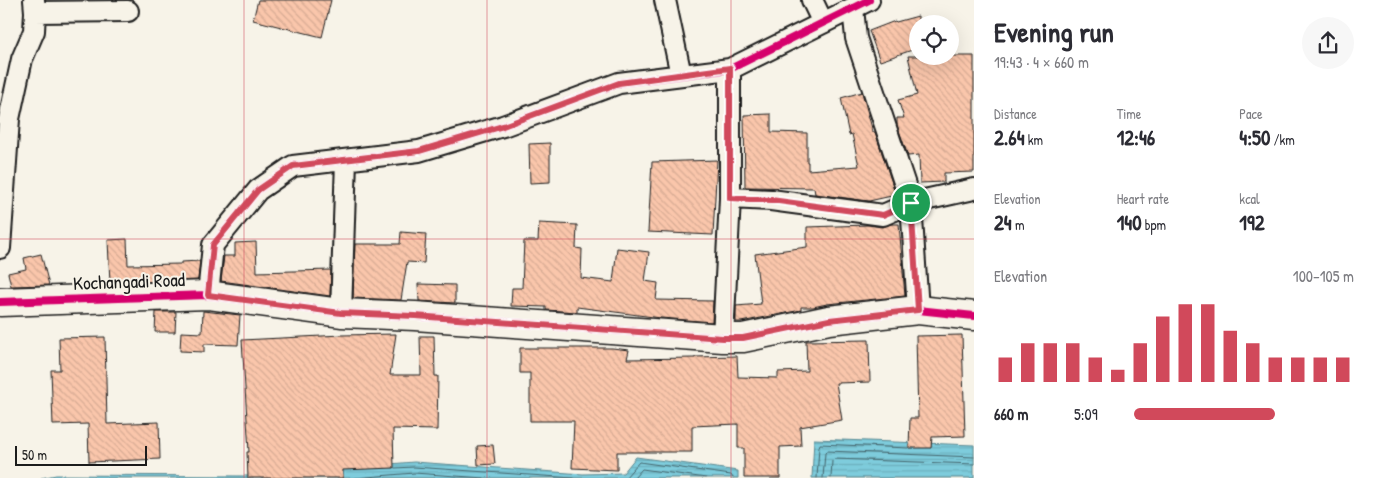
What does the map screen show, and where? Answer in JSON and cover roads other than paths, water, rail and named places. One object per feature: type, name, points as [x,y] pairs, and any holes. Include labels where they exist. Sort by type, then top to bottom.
[{"type":"street","points":[[665,0],[681,75]]},
{"type":"street","points":[[812,0],[823,23]]},
{"type":"street","points":[[208,295],[213,245],[258,190],[293,166],[419,151],[503,126],[619,83],[730,68],[861,4]]},
{"type":"street","points":[[861,4],[856,38],[911,203],[918,310]]},
{"type":"street","points":[[0,248],[9,119],[22,59],[34,31],[35,6],[128,11]]},
{"type":"street","points":[[723,338],[730,198],[730,68]]},
{"type":"street","points":[[341,313],[346,160]]},
{"type":"street","points":[[730,198],[771,200],[883,215],[911,203],[974,189]]},
{"type":"street","name":"Kochangadi Road","points":[[0,302],[208,295],[341,313],[723,338],[743,338],[829,320],[918,310],[974,316]]},
{"type":"water","points":[[814,439],[974,445],[974,478],[812,478]]},
{"type":"water","points":[[636,457],[738,471],[738,478],[41,478],[56,475],[246,476],[414,462],[583,474],[623,473]]}]
